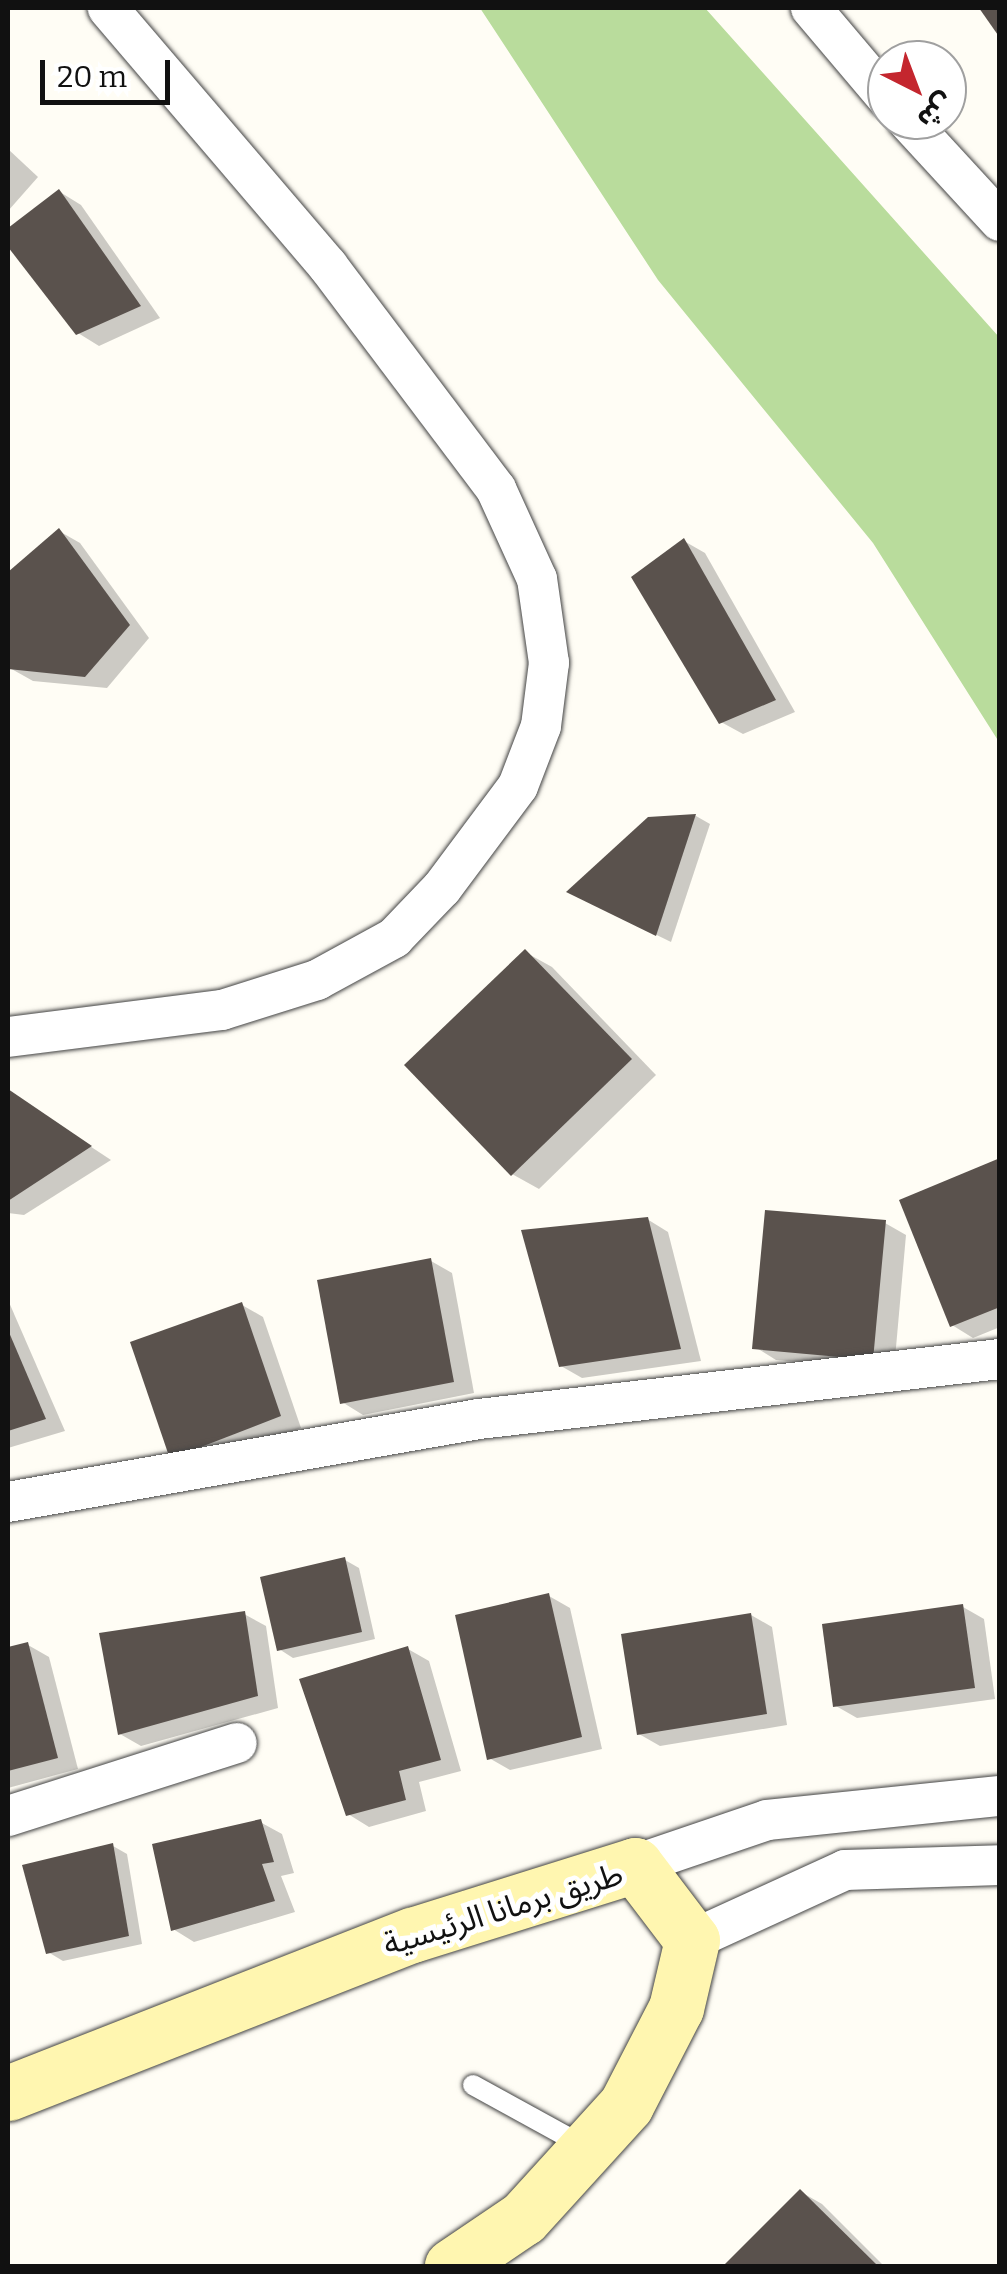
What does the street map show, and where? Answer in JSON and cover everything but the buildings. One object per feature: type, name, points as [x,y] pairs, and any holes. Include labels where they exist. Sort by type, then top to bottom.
[{"type":"street","points":[[8,1037],[222,1010],[317,980],[394,938],[442,888],[518,786],[541,726],[550,662],[538,579],[496,489],[328,266],[108,8]]},
{"type":"street","points":[[811,8],[867,74]]},
{"type":"street","points":[[925,140],[1000,221]]},
{"type":"street","points":[[8,1502],[479,1419],[1000,1359]]},
{"type":"street","points":[[8,1816],[237,1743]]},
{"type":"street","points":[[635,1866],[767,1820],[1000,1796]]},
{"type":"street","points":[[452,2266],[523,2218],[626,2105],[676,2008],[692,1940],[846,1870],[1000,1864]]},
{"type":"street","name":"طريق برمانا الرئيسية","points":[[8,2093],[412,1935],[635,1866],[692,1940]]},
{"type":"lane","points":[[473,2085],[588,2148]]},
{"type":"green space","points":[[480,8],[705,8],[999,337],[999,742],[873,543],[658,280]]}]
